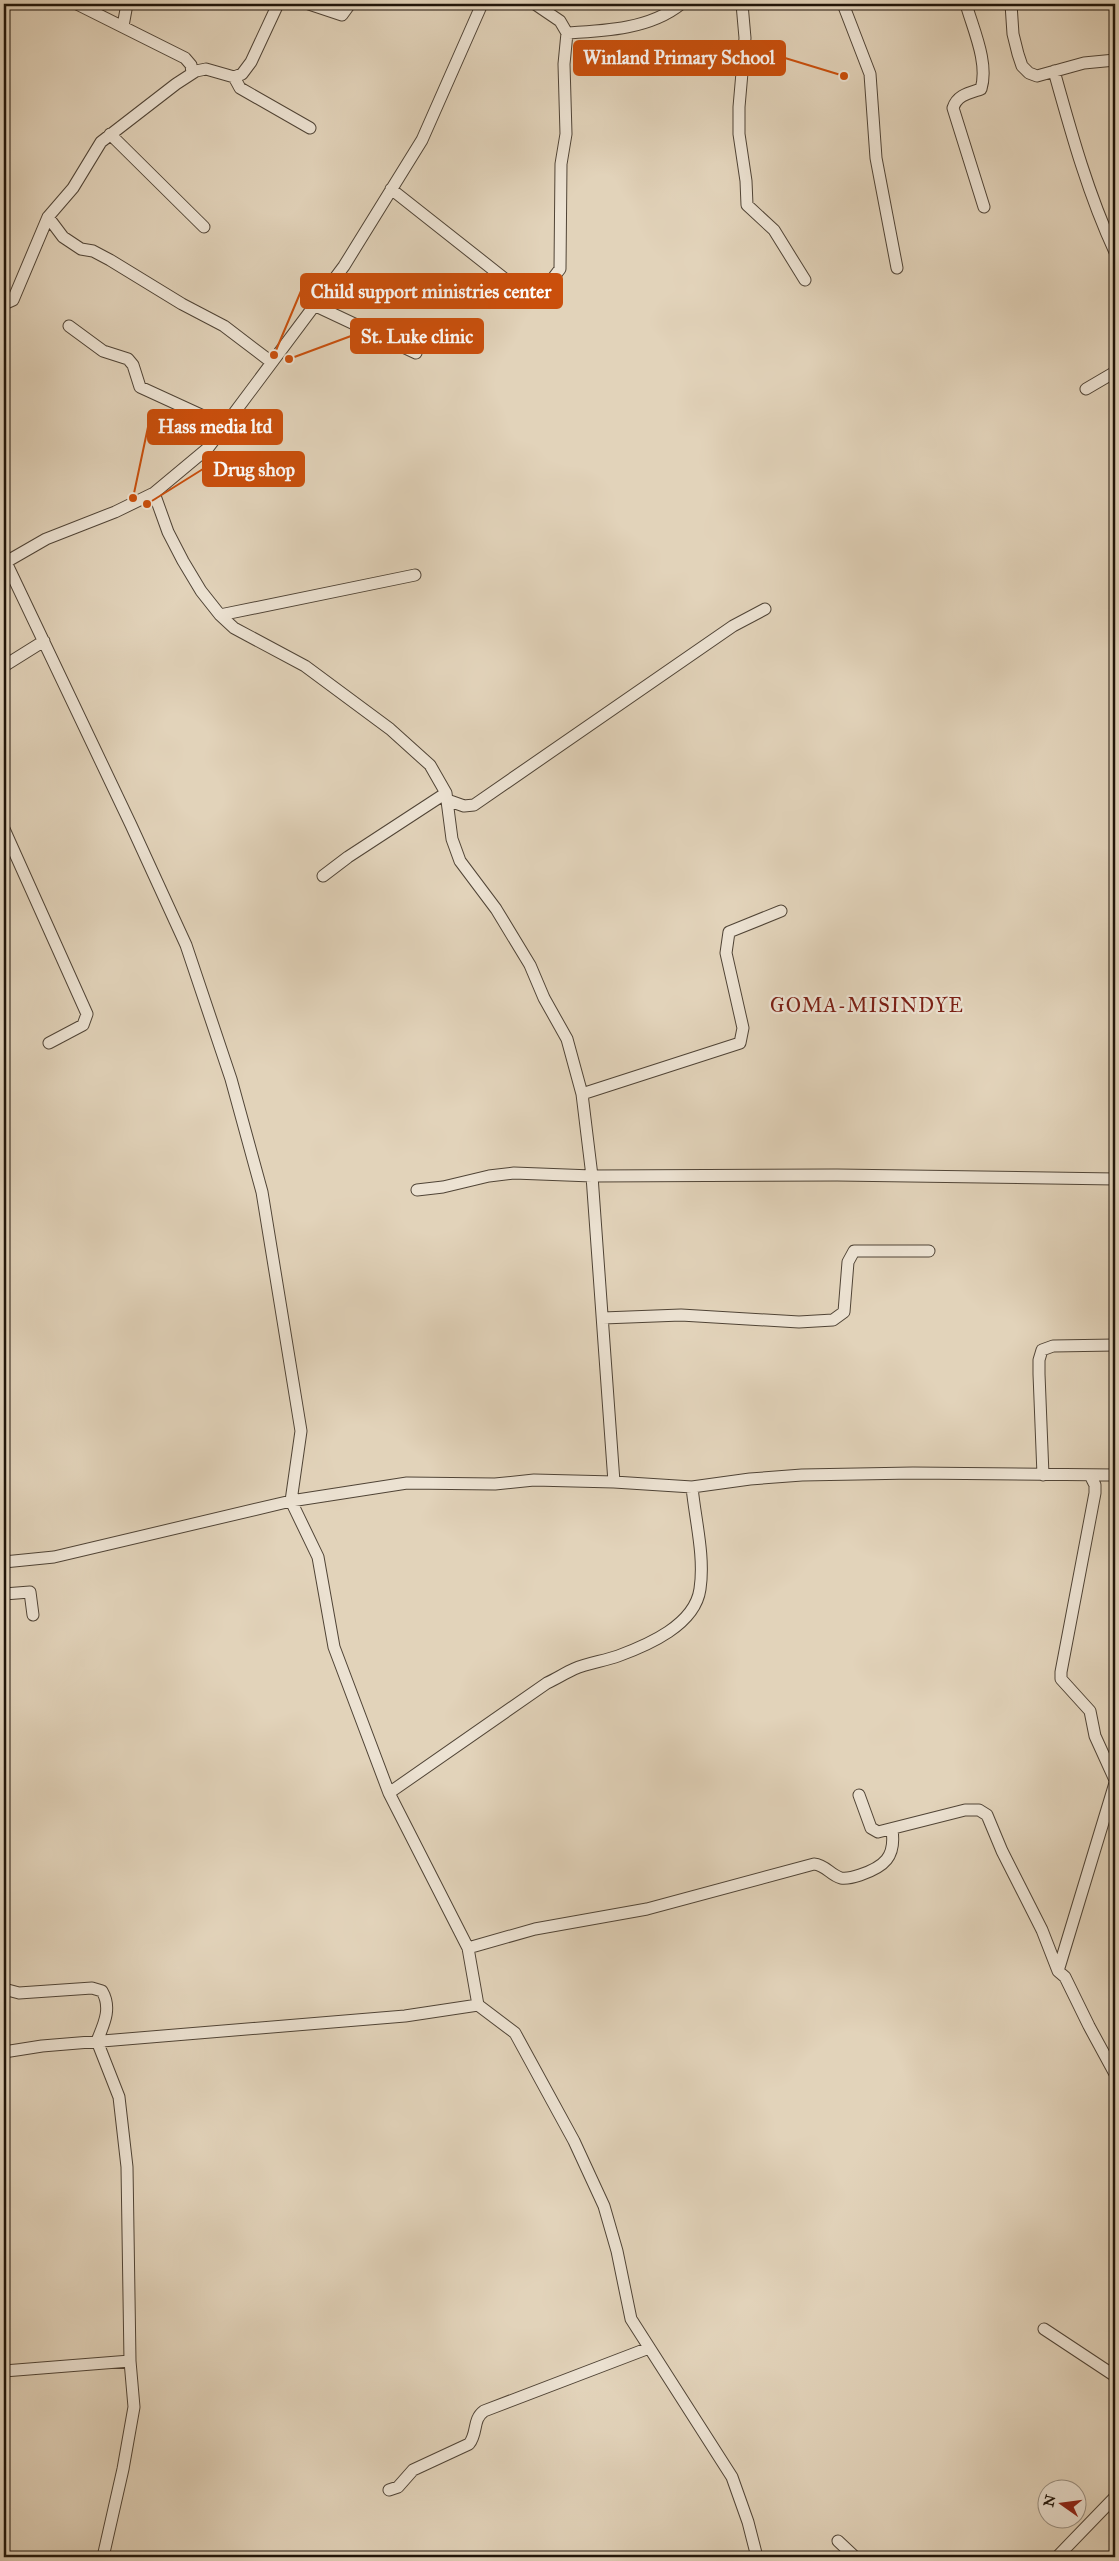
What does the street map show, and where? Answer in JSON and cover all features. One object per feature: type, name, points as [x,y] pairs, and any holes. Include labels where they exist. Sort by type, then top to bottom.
[{"type":"street","points":[[77,4],[185,58],[191,65],[192,73]]},
{"type":"street","points":[[123,26],[127,4]]},
{"type":"street","points":[[4,304],[13,300],[48,216],[73,188],[95,150],[110,134],[192,73],[206,70],[234,76],[244,72],[251,62],[278,4]]},
{"type":"street","points":[[309,4],[342,15],[350,4]]},
{"type":"street","points":[[482,4],[422,140],[316,306],[299,324],[285,347],[270,361],[208,448],[154,493],[115,512],[46,539],[5,560],[7,576],[44,641],[131,824],[186,946],[247,1134],[262,1192],[301,1431],[291,1502],[318,1557],[334,1647],[389,1793],[468,1948],[478,2005],[515,2033],[574,2141],[604,2206],[617,2251],[631,2319],[732,2476],[748,2522],[757,2557]]},
{"type":"street","points":[[391,190],[524,294],[530,296],[544,289],[560,268],[561,164],[566,134],[564,64],[567,33],[560,21],[535,4]]},
{"type":"street","points":[[567,33],[611,30],[668,12],[681,4]]},
{"type":"street","points":[[742,4],[746,38],[738,107],[747,205],[774,230],[805,280]]},
{"type":"street","points":[[843,4],[870,74],[876,158],[897,268]]},
{"type":"street","points":[[966,4],[980,51],[983,82],[981,89],[964,94],[955,102],[953,108],[984,207]]},
{"type":"street","points":[[1011,4],[1013,34],[1022,66],[1029,73],[1038,76],[1084,63],[1115,60]]},
{"type":"street","points":[[1054,71],[1087,180],[1102,224],[1115,252]]},
{"type":"street","points":[[234,76],[240,88],[310,128]]},
{"type":"street","points":[[110,134],[204,226]]},
{"type":"street","points":[[48,216],[63,237],[81,249],[93,251],[110,260],[182,304],[224,326],[270,361]]},
{"type":"street","points":[[316,306],[416,354]]},
{"type":"street","points":[[69,326],[103,351],[128,359],[133,365],[140,387],[225,426]]},
{"type":"street","points":[[1086,389],[1115,372]]},
{"type":"street","points":[[154,493],[168,532],[183,561],[201,591],[220,615],[234,628],[305,666],[390,729],[430,765],[446,796],[452,839],[460,861],[496,909],[530,965],[544,998],[567,1039],[582,1094],[592,1176],[603,1318],[605,1383],[614,1482]]},
{"type":"street","points":[[220,615],[415,575]]},
{"type":"street","points":[[446,796],[464,806],[474,805],[733,626],[765,609]]},
{"type":"street","points":[[4,666],[44,641]]},
{"type":"street","points":[[323,876],[348,857],[446,796]]},
{"type":"street","points":[[4,829],[87,1014],[83,1025],[49,1044]]},
{"type":"street","points":[[582,1094],[740,1043],[743,1028],[726,953],[726,942],[729,932],[781,911]]},
{"type":"street","points":[[417,1190],[443,1187],[489,1176],[514,1173],[592,1176],[838,1175],[1115,1179]]},
{"type":"street","points":[[603,1318],[681,1315],[799,1322],[833,1320],[844,1312],[848,1262],[854,1251],[930,1251]]},
{"type":"street","points":[[1043,1475],[1039,1374],[1039,1360],[1042,1350],[1053,1346],[1115,1345]]},
{"type":"street","points":[[4,1562],[54,1557],[291,1502],[407,1483],[495,1484],[534,1480],[614,1482],[692,1487],[750,1479],[802,1476],[913,1473],[1115,1475]]},
{"type":"street","points":[[1058,1971],[1113,1796],[1115,1781],[1095,1736],[1090,1711],[1061,1679],[1095,1493],[1095,1485],[1090,1475]]},
{"type":"street","points":[[389,1793],[547,1683],[575,1668],[618,1656],[646,1644],[669,1631],[685,1618],[694,1606],[700,1589],[699,1546],[692,1487]]},
{"type":"street","points":[[4,1594],[30,1592],[32,1616]]},
{"type":"street","points":[[859,1795],[871,1828],[878,1832],[965,1810],[983,1811],[1042,1930],[1058,1971],[1065,1977],[1088,2026],[1115,2074]]},
{"type":"street","points":[[468,1948],[535,1929],[647,1909],[814,1864],[825,1867],[834,1875],[848,1879],[882,1865],[892,1849],[892,1830]]},
{"type":"street","points":[[4,1989],[19,1993],[85,1988],[102,1991],[108,2015],[97,2041],[118,2097],[127,2167],[130,2362],[134,2407],[123,2469],[103,2557]]},
{"type":"street","points":[[4,2052],[97,2041],[405,2016],[478,2005]]},
{"type":"street","points":[[1044,2329],[1115,2376]]},
{"type":"street","points":[[389,2490],[398,2488],[414,2470],[469,2444],[474,2437],[477,2418],[484,2411],[648,2348]]},
{"type":"street","points":[[4,2371],[130,2362]]},
{"type":"street","points":[[1058,2557],[1115,2497]]},
{"type":"street","points":[[838,2541],[855,2557]]},
{"type":"place","name":"Winland Primary School","points":[[844,76]]},
{"type":"place","name":"Child support ministries center","points":[[274,355]]},
{"type":"place","name":"St. Luke clinic","points":[[289,359]]},
{"type":"place","name":"Hass media ltd","points":[[133,498]]},
{"type":"place","name":"Drug shop","points":[[147,504]]},
{"type":"district","name":"GOMA-MISINDYE","points":[[867,1005]]}]
